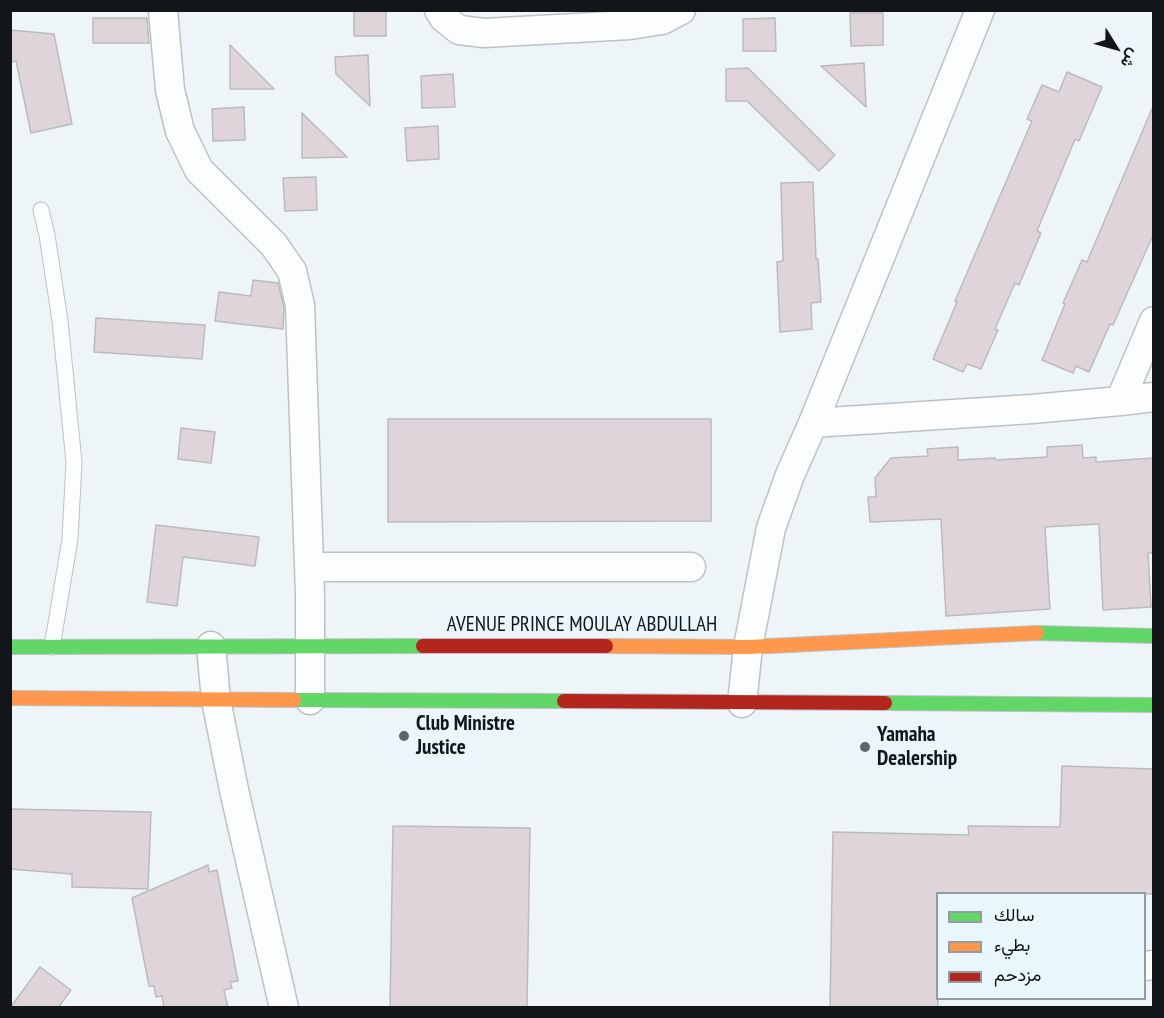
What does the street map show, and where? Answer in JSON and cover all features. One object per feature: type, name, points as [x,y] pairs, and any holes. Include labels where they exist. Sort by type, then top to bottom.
[{"type":"main road","name":"AVENUE PRINCE MOULAY ABDULLAH","points":[[10,647],[310,645],[748,647],[1046,633],[1154,636]]},
{"type":"main road","points":[[10,698],[1154,705]]},
{"type":"street","points":[[163,10],[170,90],[180,131],[199,170],[274,245],[292,271],[300,305],[309,567],[310,700]]},
{"type":"street","points":[[439,10],[444,18],[459,30],[484,33],[630,25],[662,20],[681,10]]},
{"type":"street","points":[[742,702],[748,647],[771,528],[790,475],[980,10]]},
{"type":"street","points":[[1120,401],[1154,321]]},
{"type":"street","points":[[813,423],[1032,409],[1154,397]]},
{"type":"street","points":[[309,567],[691,567]]},
{"type":"street","points":[[211,646],[216,700],[234,790],[284,1008]]},
{"type":"lane","points":[[41,210],[60,321],[74,462],[70,538],[52,647]]},
{"type":"building","points":[[354,10],[386,10],[386,36],[354,36]]},
{"type":"building","points":[[850,13],[883,13],[883,45],[851,46]]},
{"type":"building","points":[[93,18],[147,18],[149,43],[93,43]]},
{"type":"building","points":[[775,18],[776,51],[743,51],[743,19]]},
{"type":"building","points":[[10,30],[54,34],[72,124],[31,133],[16,61],[10,62]]},
{"type":"building","points":[[230,45],[274,89],[230,89]]},
{"type":"building","points":[[368,55],[370,106],[336,74],[335,57]]},
{"type":"building","points":[[864,63],[866,107],[821,66]]},
{"type":"building","points":[[748,68],[835,155],[819,171],[747,101],[726,101],[726,69]]},
{"type":"building","points":[[1067,72],[1102,87],[1079,141],[1075,139],[1037,231],[1041,233],[1019,285],[1015,283],[981,369],[967,364],[963,372],[933,359],[957,302],[955,301],[1032,121],[1027,119],[1042,85],[1059,92]]},
{"type":"building","points":[[453,74],[455,107],[422,108],[421,76]]},
{"type":"building","points":[[1154,104],[1154,233],[1113,325],[1110,324],[1089,372],[1076,366],[1073,373],[1042,360],[1065,304],[1063,303],[1082,260],[1087,262]]},
{"type":"building","points":[[244,107],[245,140],[213,141],[212,109]]},
{"type":"building","points":[[302,113],[347,157],[302,158]]},
{"type":"building","points":[[438,126],[439,159],[407,161],[405,128]]},
{"type":"building","points":[[316,177],[317,210],[285,211],[283,178]]},
{"type":"building","points":[[813,182],[816,259],[818,259],[821,302],[811,303],[812,329],[780,332],[777,262],[783,261],[781,183]]},
{"type":"building","points":[[253,280],[278,283],[284,307],[283,329],[215,321],[219,292],[251,296]]},
{"type":"building","points":[[96,318],[205,325],[202,359],[94,352]]},
{"type":"building","points":[[388,419],[711,419],[711,521],[388,522]]},
{"type":"building","points":[[181,428],[215,432],[211,463],[178,459]]},
{"type":"building","points":[[1082,445],[1083,458],[1096,457],[1096,462],[1154,458],[1154,553],[1148,553],[1151,607],[1103,610],[1099,524],[1045,527],[1050,609],[946,616],[941,519],[870,522],[868,497],[876,497],[875,478],[891,458],[928,456],[927,449],[958,447],[958,460],[1047,457],[1047,447]]},
{"type":"building","points":[[156,525],[259,537],[255,566],[183,557],[177,606],[147,602]]},
{"type":"building","points":[[1062,766],[1154,769],[1154,894],[1146,894],[1146,892],[936,892],[936,1000],[938,1000],[938,1008],[830,1008],[833,832],[969,835],[968,826],[1060,827]]},
{"type":"building","points":[[10,809],[151,812],[148,889],[72,887],[72,874],[10,869]]},
{"type":"building","points":[[393,826],[530,828],[527,1008],[390,1008]]},
{"type":"building","points":[[208,865],[209,872],[217,870],[238,981],[230,982],[232,988],[224,990],[228,1008],[164,1008],[162,996],[156,997],[154,986],[149,986],[132,898]]},
{"type":"building","points":[[40,967],[71,990],[58,1008],[10,1008]]},
{"type":"traffic: fast","points":[[1037,633],[1154,636]]},
{"type":"traffic: fast","points":[[10,647],[423,646]]},
{"type":"traffic: fast","points":[[294,700],[564,701]]},
{"type":"traffic: fast","points":[[885,703],[1154,705]]},
{"type":"traffic: slow","points":[[606,646],[748,647],[1037,633]]},
{"type":"traffic: slow","points":[[10,698],[294,700]]},
{"type":"traffic: jam","points":[[423,646],[606,646]]},
{"type":"traffic: jam","points":[[564,701],[885,703]]},
{"type":"place","name":"Club Ministre Justice","points":[[404,736]]},
{"type":"place","name":"Yamaha Dealership","points":[[865,747]]}]
